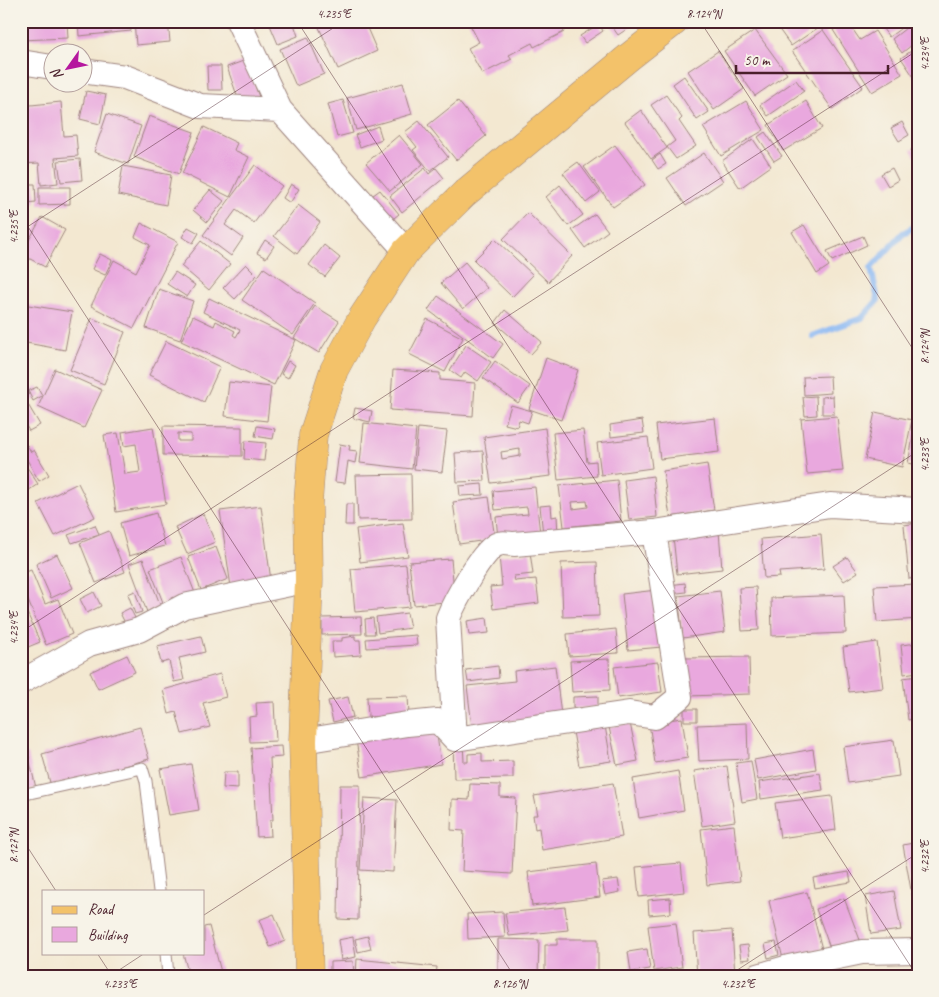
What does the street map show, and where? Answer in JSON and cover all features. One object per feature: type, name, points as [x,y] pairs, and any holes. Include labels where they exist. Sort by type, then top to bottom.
[{"type":"main road","points":[[300,974],[309,942],[303,741],[309,580],[308,504],[313,435],[334,370],[362,318],[406,251],[466,193],[628,57],[675,21]]},
{"type":"street","points":[[238,21],[280,110],[406,251]]},
{"type":"street","points":[[21,62],[42,65]]},
{"type":"street","points":[[92,72],[125,77],[200,106],[280,110]]},
{"type":"street","points":[[455,739],[448,618],[454,604],[484,555],[498,544],[654,532],[830,505],[918,510]]},
{"type":"street","points":[[455,739],[629,712],[655,717],[680,697],[654,532]]},
{"type":"street","points":[[21,682],[89,644],[139,630],[184,606],[309,580]]},
{"type":"street","points":[[303,741],[407,724],[438,721],[455,739]]},
{"type":"street","points":[[758,976],[789,967],[862,952],[918,951]]},
{"type":"lane","points":[[21,795],[142,768],[146,781],[159,890]]},
{"type":"lane","points":[[166,954],[168,976]]},
{"type":"building","points":[[21,21],[67,21],[68,38],[21,40]]},
{"type":"building","points":[[78,21],[130,21],[131,31],[79,36]]},
{"type":"building","points":[[134,21],[168,21],[170,42],[136,45]]},
{"type":"building","points":[[280,21],[293,21],[298,36],[278,44],[270,25]]},
{"type":"building","points":[[316,21],[364,21],[377,51],[338,69]]},
{"type":"building","points":[[468,21],[559,21],[564,32],[534,47],[532,43],[509,55],[512,59],[482,74],[468,48],[479,42]]},
{"type":"building","points":[[608,21],[639,21],[618,35]]},
{"type":"building","points":[[722,21],[735,21],[736,23],[728,29]]},
{"type":"building","points":[[773,21],[819,21],[822,25],[791,46]]},
{"type":"building","points":[[829,21],[839,21],[832,26]]},
{"type":"building","points":[[847,21],[860,40],[875,31],[902,74],[872,92],[833,30]]},
{"type":"building","points":[[877,21],[911,21],[889,37]]},
{"type":"building","points":[[915,21],[918,22],[918,40],[902,53],[892,39]]},
{"type":"building","points":[[599,24],[603,31],[585,43],[580,36]]},
{"type":"building","points":[[755,30],[787,74],[755,96],[724,51]]},
{"type":"building","points":[[823,30],[863,87],[832,109],[792,51]]},
{"type":"building","points":[[308,37],[324,74],[296,86],[280,49]]},
{"type":"building","points":[[918,46],[918,83],[901,58]]},
{"type":"building","points":[[718,51],[744,89],[714,110],[688,71]]},
{"type":"building","points":[[246,60],[259,97],[240,104],[227,67]]},
{"type":"building","points":[[207,66],[221,66],[222,90],[208,90]]},
{"type":"building","points":[[684,76],[709,112],[697,120],[673,84]]},
{"type":"building","points":[[796,80],[804,91],[768,116],[760,105]]},
{"type":"building","points":[[403,83],[412,114],[356,130],[347,98]]},
{"type":"building","points":[[86,92],[106,95],[100,124],[80,119]]},
{"type":"building","points":[[666,95],[682,118],[679,121],[696,146],[676,159],[667,147],[675,141],[651,105]]},
{"type":"building","points":[[343,100],[353,133],[337,137],[328,104]]},
{"type":"building","points":[[458,101],[486,136],[456,160],[428,125]]},
{"type":"building","points":[[746,101],[764,130],[721,156],[703,127]]},
{"type":"building","points":[[806,101],[822,128],[783,151],[768,125]]},
{"type":"building","points":[[61,102],[64,136],[76,135],[78,156],[55,158],[58,183],[41,185],[39,163],[21,164],[21,106]]},
{"type":"building","points":[[641,110],[667,148],[651,159],[625,122]]},
{"type":"building","points":[[107,114],[141,126],[128,164],[94,152]]},
{"type":"building","points":[[149,116],[194,132],[179,174],[134,157]]},
{"type":"building","points":[[419,121],[448,157],[430,171],[413,150],[417,147],[405,132]]},
{"type":"building","points":[[902,122],[909,135],[899,141],[891,128]]},
{"type":"building","points":[[378,126],[382,139],[360,147],[355,135]]},
{"type":"building","points":[[204,127],[237,143],[234,150],[249,157],[230,197],[182,173]]},
{"type":"building","points":[[765,132],[782,156],[774,161],[758,137]]},
{"type":"building","points":[[399,135],[423,164],[390,191],[366,163]]},
{"type":"building","points":[[753,139],[771,166],[740,188],[722,161]]},
{"type":"building","points":[[615,145],[645,185],[613,207],[584,167]]},
{"type":"building","points":[[918,146],[918,161],[911,150]]},
{"type":"building","points":[[704,153],[723,181],[686,206],[667,178]]},
{"type":"building","points":[[660,154],[666,164],[658,169],[652,160]]},
{"type":"building","points":[[80,159],[82,180],[61,182],[58,161]]},
{"type":"building","points":[[578,162],[600,192],[586,203],[563,173]]},
{"type":"building","points":[[255,165],[282,186],[254,223],[236,210],[225,225],[243,238],[231,256],[203,235]]},
{"type":"building","points":[[123,166],[171,175],[166,205],[118,195]]},
{"type":"building","points":[[425,168],[429,174],[436,168],[444,178],[402,212],[390,196]]},
{"type":"building","points":[[892,168],[898,180],[888,186],[881,174]]},
{"type":"building","points":[[25,184],[35,184],[36,202],[26,203]]},
{"type":"building","points":[[291,184],[299,189],[290,203],[283,198]]},
{"type":"building","points":[[560,185],[583,215],[568,226],[546,197]]},
{"type":"building","points":[[39,187],[70,187],[70,204],[39,205]]},
{"type":"building","points":[[210,190],[224,201],[207,222],[193,210]]},
{"type":"building","points":[[380,190],[399,214],[384,226],[365,201]]},
{"type":"building","points":[[298,205],[320,222],[297,254],[274,236]]},
{"type":"building","points":[[21,208],[27,230],[21,231]]},
{"type":"building","points":[[528,213],[572,256],[548,282],[503,239]]},
{"type":"building","points":[[595,214],[608,231],[585,248],[572,230]]},
{"type":"building","points":[[42,217],[65,230],[45,267],[21,254]]},
{"type":"building","points":[[141,223],[178,242],[134,328],[91,306],[114,260],[136,272],[150,245],[135,237]]},
{"type":"building","points":[[804,225],[829,266],[817,274],[792,232]]},
{"type":"building","points":[[188,227],[199,233],[193,243],[182,237]]},
{"type":"building","points":[[863,236],[867,245],[832,261],[827,251]]},
{"type":"building","points":[[495,239],[533,275],[512,297],[474,260]]},
{"type":"building","points":[[265,240],[274,246],[266,258],[257,253]]},
{"type":"building","points":[[201,241],[230,264],[209,290],[181,266]]},
{"type":"building","points":[[324,245],[340,258],[325,277],[309,265]]},
{"type":"building","points":[[100,254],[112,260],[105,275],[92,269]]},
{"type":"building","points":[[465,262],[487,288],[463,309],[441,283]]},
{"type":"building","points":[[246,264],[257,275],[235,299],[223,288]]},
{"type":"building","points":[[264,268],[315,303],[293,335],[242,300]]},
{"type":"building","points":[[175,272],[195,285],[187,297],[167,284]]},
{"type":"building","points":[[159,289],[193,301],[180,340],[146,328]]},
{"type":"building","points":[[438,296],[503,344],[493,358],[428,310]]},
{"type":"building","points":[[209,298],[296,340],[274,385],[181,341],[193,316],[214,326],[216,321],[235,331],[233,335],[236,337],[240,330],[203,312]]},
{"type":"building","points":[[22,304],[72,312],[65,350],[21,342]]},
{"type":"building","points":[[315,306],[339,321],[319,353],[294,338]]},
{"type":"building","points":[[505,310],[542,342],[531,354],[495,323]]},
{"type":"building","points":[[92,318],[125,332],[104,384],[70,370]]},
{"type":"building","points":[[427,319],[463,338],[445,372],[409,354]]},
{"type":"building","points":[[166,341],[220,367],[204,402],[149,375]]},
{"type":"building","points":[[466,345],[491,362],[478,381],[465,372],[461,378],[450,370]]},
{"type":"building","points":[[546,358],[578,370],[561,420],[529,409]]},
{"type":"building","points":[[288,361],[295,365],[288,378],[281,374]]},
{"type":"building","points":[[495,361],[530,386],[518,403],[483,378]]},
{"type":"building","points":[[55,369],[102,390],[84,428],[38,407]]},
{"type":"building","points":[[393,370],[440,373],[440,380],[475,383],[473,416],[390,410]]},
{"type":"building","points":[[830,376],[831,393],[804,395],[803,377]]},
{"type":"building","points":[[229,382],[271,387],[267,421],[225,416]]},
{"type":"building","points":[[21,383],[29,394],[21,399]]},
{"type":"building","points":[[37,387],[42,396],[33,401],[28,391]]},
{"type":"building","points":[[816,396],[817,415],[805,416],[803,397]]},
{"type":"building","points":[[833,396],[834,414],[822,414],[822,397]]},
{"type":"building","points":[[27,403],[40,425],[29,431],[21,417],[21,406]]},
{"type":"building","points":[[511,405],[532,411],[528,423],[519,420],[517,427],[505,424]]},
{"type":"building","points":[[355,408],[372,411],[370,422],[353,418]]},
{"type":"building","points":[[875,412],[912,420],[902,467],[865,459]]},
{"type":"building","points":[[837,416],[843,471],[807,474],[801,419]]},
{"type":"building","points":[[715,418],[719,452],[660,459],[656,425]]},
{"type":"building","points":[[642,420],[644,433],[611,437],[610,425]]},
{"type":"building","points":[[916,422],[918,422],[918,465],[908,463]]},
{"type":"building","points":[[364,423],[416,429],[412,469],[360,463]]},
{"type":"building","points":[[163,426],[242,427],[242,456],[163,455]],"holes":[[[178,433],[191,434],[191,441],[178,441]]]},
{"type":"building","points":[[257,426],[275,429],[273,439],[255,436]]},
{"type":"building","points":[[153,427],[166,504],[116,512],[104,435],[118,433],[125,474],[140,472],[136,444],[124,446],[122,432]]},
{"type":"building","points":[[418,428],[447,431],[442,472],[414,469]]},
{"type":"building","points":[[545,428],[551,476],[491,483],[484,437]],"holes":[[[520,449],[520,456],[502,459],[501,452]]]},
{"type":"building","points":[[583,430],[587,462],[596,461],[597,476],[558,480],[553,433]]},
{"type":"building","points":[[648,437],[652,468],[601,475],[597,443]]},
{"type":"building","points":[[245,441],[266,443],[264,461],[244,459]]},
{"type":"building","points":[[340,444],[350,446],[349,450],[357,451],[355,463],[348,461],[345,483],[335,482]]},
{"type":"building","points":[[27,445],[31,452],[34,450],[49,475],[39,481],[21,449]]},
{"type":"building","points":[[483,451],[485,481],[457,482],[455,453]]},
{"type":"building","points":[[21,458],[38,484],[22,495],[21,494]]},
{"type":"building","points":[[707,464],[714,510],[670,517],[663,471]]},
{"type":"building","points":[[411,474],[412,519],[358,520],[356,475]]},
{"type":"building","points":[[653,476],[657,517],[629,520],[624,480]]},
{"type":"building","points":[[617,480],[621,521],[564,527],[559,486]],"holes":[[[587,501],[588,507],[573,509],[572,502]]]},
{"type":"building","points":[[78,483],[95,517],[55,536],[38,503]]},
{"type":"building","points":[[482,484],[483,495],[460,496],[459,486]]},
{"type":"building","points":[[535,487],[540,534],[498,539],[496,517],[528,514],[527,507],[495,510],[493,491]]},
{"type":"building","points":[[489,497],[495,539],[459,544],[453,502]]},
{"type":"building","points":[[346,504],[353,504],[353,525],[345,525]]},
{"type":"building","points":[[551,505],[552,517],[557,516],[558,534],[543,535],[540,506]]},
{"type":"building","points":[[261,506],[271,581],[231,587],[220,511]]},
{"type":"building","points":[[156,513],[165,546],[129,556],[120,523]]},
{"type":"building","points":[[203,514],[215,542],[187,554],[175,527]]},
{"type":"building","points":[[403,523],[408,556],[360,562],[356,529]]},
{"type":"building","points":[[918,523],[918,578],[909,579],[904,525]]},
{"type":"building","points":[[95,525],[99,534],[72,543],[68,535]]},
{"type":"building","points":[[109,531],[125,572],[96,583],[80,543]]},
{"type":"building","points":[[719,531],[722,569],[677,574],[673,536]]},
{"type":"building","points":[[821,534],[824,569],[779,572],[780,577],[764,578],[761,539]]},
{"type":"building","points":[[216,547],[228,579],[201,590],[188,557]]},
{"type":"building","points":[[530,552],[533,574],[514,576],[515,581],[536,579],[539,603],[493,609],[490,587],[502,586],[499,556]]},
{"type":"building","points":[[57,554],[73,588],[51,598],[36,564]]},
{"type":"building","points":[[181,557],[195,593],[164,605],[150,569]]},
{"type":"building","points":[[847,557],[858,572],[844,581],[833,566]]},
{"type":"building","points":[[143,559],[161,607],[147,612],[129,564]]},
{"type":"building","points":[[451,559],[455,601],[414,605],[409,562]]},
{"type":"building","points":[[597,562],[599,616],[563,617],[561,563]]},
{"type":"building","points":[[406,564],[410,607],[355,612],[351,569]]},
{"type":"building","points":[[31,570],[45,604],[58,599],[72,634],[46,645],[21,583],[21,574]]},
{"type":"building","points":[[685,583],[686,592],[670,594],[669,585]]},
{"type":"building","points":[[918,584],[918,619],[877,622],[874,586]]},
{"type":"building","points":[[756,587],[759,630],[742,631],[739,588]]},
{"type":"building","points":[[657,590],[662,647],[628,650],[622,594]]},
{"type":"building","points":[[135,591],[142,612],[135,614],[128,594]]},
{"type":"building","points":[[720,591],[725,632],[683,638],[678,596]]},
{"type":"building","points":[[94,592],[101,606],[87,613],[80,599]]},
{"type":"building","points":[[844,595],[846,633],[772,636],[771,598]]},
{"type":"building","points":[[21,599],[40,642],[21,650]]},
{"type":"building","points":[[130,608],[137,622],[127,627],[120,613]]},
{"type":"building","points":[[407,613],[410,628],[378,633],[376,617]]},
{"type":"building","points":[[361,617],[362,634],[322,635],[322,618]]},
{"type":"building","points":[[373,618],[375,634],[366,634],[365,619]]},
{"type":"building","points":[[487,618],[489,633],[469,635],[467,621]]},
{"type":"building","points":[[616,629],[618,653],[569,656],[567,634]]},
{"type":"building","points":[[416,635],[417,645],[367,648],[366,639]]},
{"type":"building","points":[[201,636],[205,652],[179,658],[184,680],[174,682],[169,661],[161,663],[157,646]]},
{"type":"building","points":[[355,636],[355,640],[360,640],[361,655],[333,657],[332,641],[342,641],[342,638]]},
{"type":"building","points":[[877,642],[883,688],[849,692],[843,647]]},
{"type":"building","points":[[918,643],[918,672],[904,674],[901,645]]},
{"type":"building","points":[[127,655],[135,672],[98,689],[90,672]]},
{"type":"building","points":[[749,657],[750,694],[687,696],[686,658]]},
{"type":"building","points":[[609,659],[610,690],[572,692],[570,661]]},
{"type":"building","points":[[658,662],[662,692],[618,698],[614,667]]},
{"type":"building","points":[[498,666],[499,678],[468,682],[466,670]]},
{"type":"building","points":[[555,666],[561,715],[472,726],[467,686],[515,681],[514,671]]},
{"type":"building","points":[[220,674],[226,697],[203,703],[210,727],[182,734],[176,712],[169,714],[163,690]]},
{"type":"building","points":[[918,676],[918,718],[908,720],[903,678]]},
{"type":"building","points":[[408,696],[409,715],[368,717],[367,697]]},
{"type":"building","points":[[598,696],[598,707],[573,708],[573,697]]},
{"type":"building","points":[[348,697],[353,717],[333,722],[328,701]]},
{"type":"building","points":[[274,702],[276,741],[250,742],[249,717],[257,716],[256,703]]},
{"type":"building","points":[[684,709],[697,709],[697,721],[684,721]]},
{"type":"building","points":[[682,718],[688,758],[655,763],[649,723]]},
{"type":"building","points":[[604,720],[611,761],[579,766],[572,726]]},
{"type":"building","points":[[630,723],[638,761],[617,765],[609,727]]},
{"type":"building","points":[[747,723],[748,759],[699,761],[697,725]]},
{"type":"building","points":[[140,727],[149,759],[51,786],[42,754]]},
{"type":"building","points":[[436,728],[441,764],[362,777],[356,740]]},
{"type":"building","points":[[894,740],[899,776],[848,783],[843,747]]},
{"type":"building","points":[[453,742],[463,742],[464,762],[468,762],[468,754],[482,753],[482,762],[513,761],[513,778],[454,779]]},
{"type":"building","points":[[281,746],[282,757],[270,758],[273,820],[270,820],[271,836],[257,837],[251,748]]},
{"type":"building","points":[[813,749],[816,769],[758,780],[754,760]]},
{"type":"building","points":[[28,754],[36,788],[21,791],[21,756]]},
{"type":"building","points":[[751,761],[757,799],[742,802],[736,763]]},
{"type":"building","points":[[191,764],[199,810],[169,815],[160,769]]},
{"type":"building","points":[[727,766],[735,821],[702,826],[694,771]]},
{"type":"building","points":[[678,771],[684,810],[639,818],[633,779]]},
{"type":"building","points":[[224,772],[238,772],[238,789],[223,788]]},
{"type":"building","points":[[820,773],[823,790],[761,799],[759,782]]},
{"type":"building","points":[[613,783],[622,837],[542,850],[539,828],[535,829],[533,815],[538,815],[534,796]]},
{"type":"building","points":[[470,784],[500,785],[500,797],[516,798],[512,874],[462,871],[464,831],[451,830],[452,799],[469,800]]},
{"type":"building","points":[[340,785],[360,785],[358,920],[338,919]]},
{"type":"building","points":[[832,796],[836,830],[780,838],[775,803]]},
{"type":"building","points":[[364,798],[397,800],[393,872],[360,870]]},
{"type":"building","points":[[734,825],[740,881],[707,885],[701,829]]},
{"type":"building","points":[[918,842],[918,889],[911,890],[903,845]]},
{"type":"building","points":[[681,863],[684,892],[639,897],[636,867]]},
{"type":"building","points":[[596,864],[600,897],[532,906],[528,872]]},
{"type":"building","points":[[849,872],[851,882],[815,888],[813,878]]},
{"type":"building","points":[[618,879],[620,892],[605,895],[602,881]]},
{"type":"building","points":[[894,891],[901,930],[871,934],[865,896]]},
{"type":"building","points":[[807,892],[822,949],[783,959],[769,901]]},
{"type":"building","points":[[918,892],[918,922],[917,922],[912,893]]},
{"type":"building","points":[[670,898],[671,913],[649,915],[648,900]]},
{"type":"building","points":[[844,898],[860,940],[831,951],[816,909]]},
{"type":"building","points":[[565,907],[568,930],[509,936],[505,913]]},
{"type":"building","points":[[503,912],[505,937],[468,939],[467,914]]},
{"type":"building","points":[[274,914],[285,941],[270,947],[259,920]]},
{"type":"building","points":[[676,923],[682,967],[654,971],[648,926]]},
{"type":"building","points":[[209,926],[222,976],[189,976],[183,954],[205,954],[205,927]]},
{"type":"building","points":[[732,930],[735,975],[697,976],[694,933]]},
{"type":"building","points":[[368,936],[371,949],[358,952],[355,939]]},
{"type":"building","points":[[353,937],[356,957],[341,960],[338,940]]},
{"type":"building","points":[[498,939],[539,940],[538,976],[498,976]]},
{"type":"building","points":[[557,939],[598,939],[598,976],[545,976],[545,945],[557,945]]},
{"type":"building","points":[[776,942],[779,955],[768,958],[765,944]]},
{"type":"building","points":[[748,945],[750,959],[741,960],[739,946]]},
{"type":"building","points":[[647,949],[650,969],[631,972],[628,952]]},
{"type":"building","points":[[357,959],[437,967],[436,976],[356,976]]},
{"type":"building","points":[[353,961],[354,976],[330,976],[330,962]]},
{"type":"waterway","points":[[812,336],[862,318],[878,300],[871,268],[903,233],[918,225]]}]
